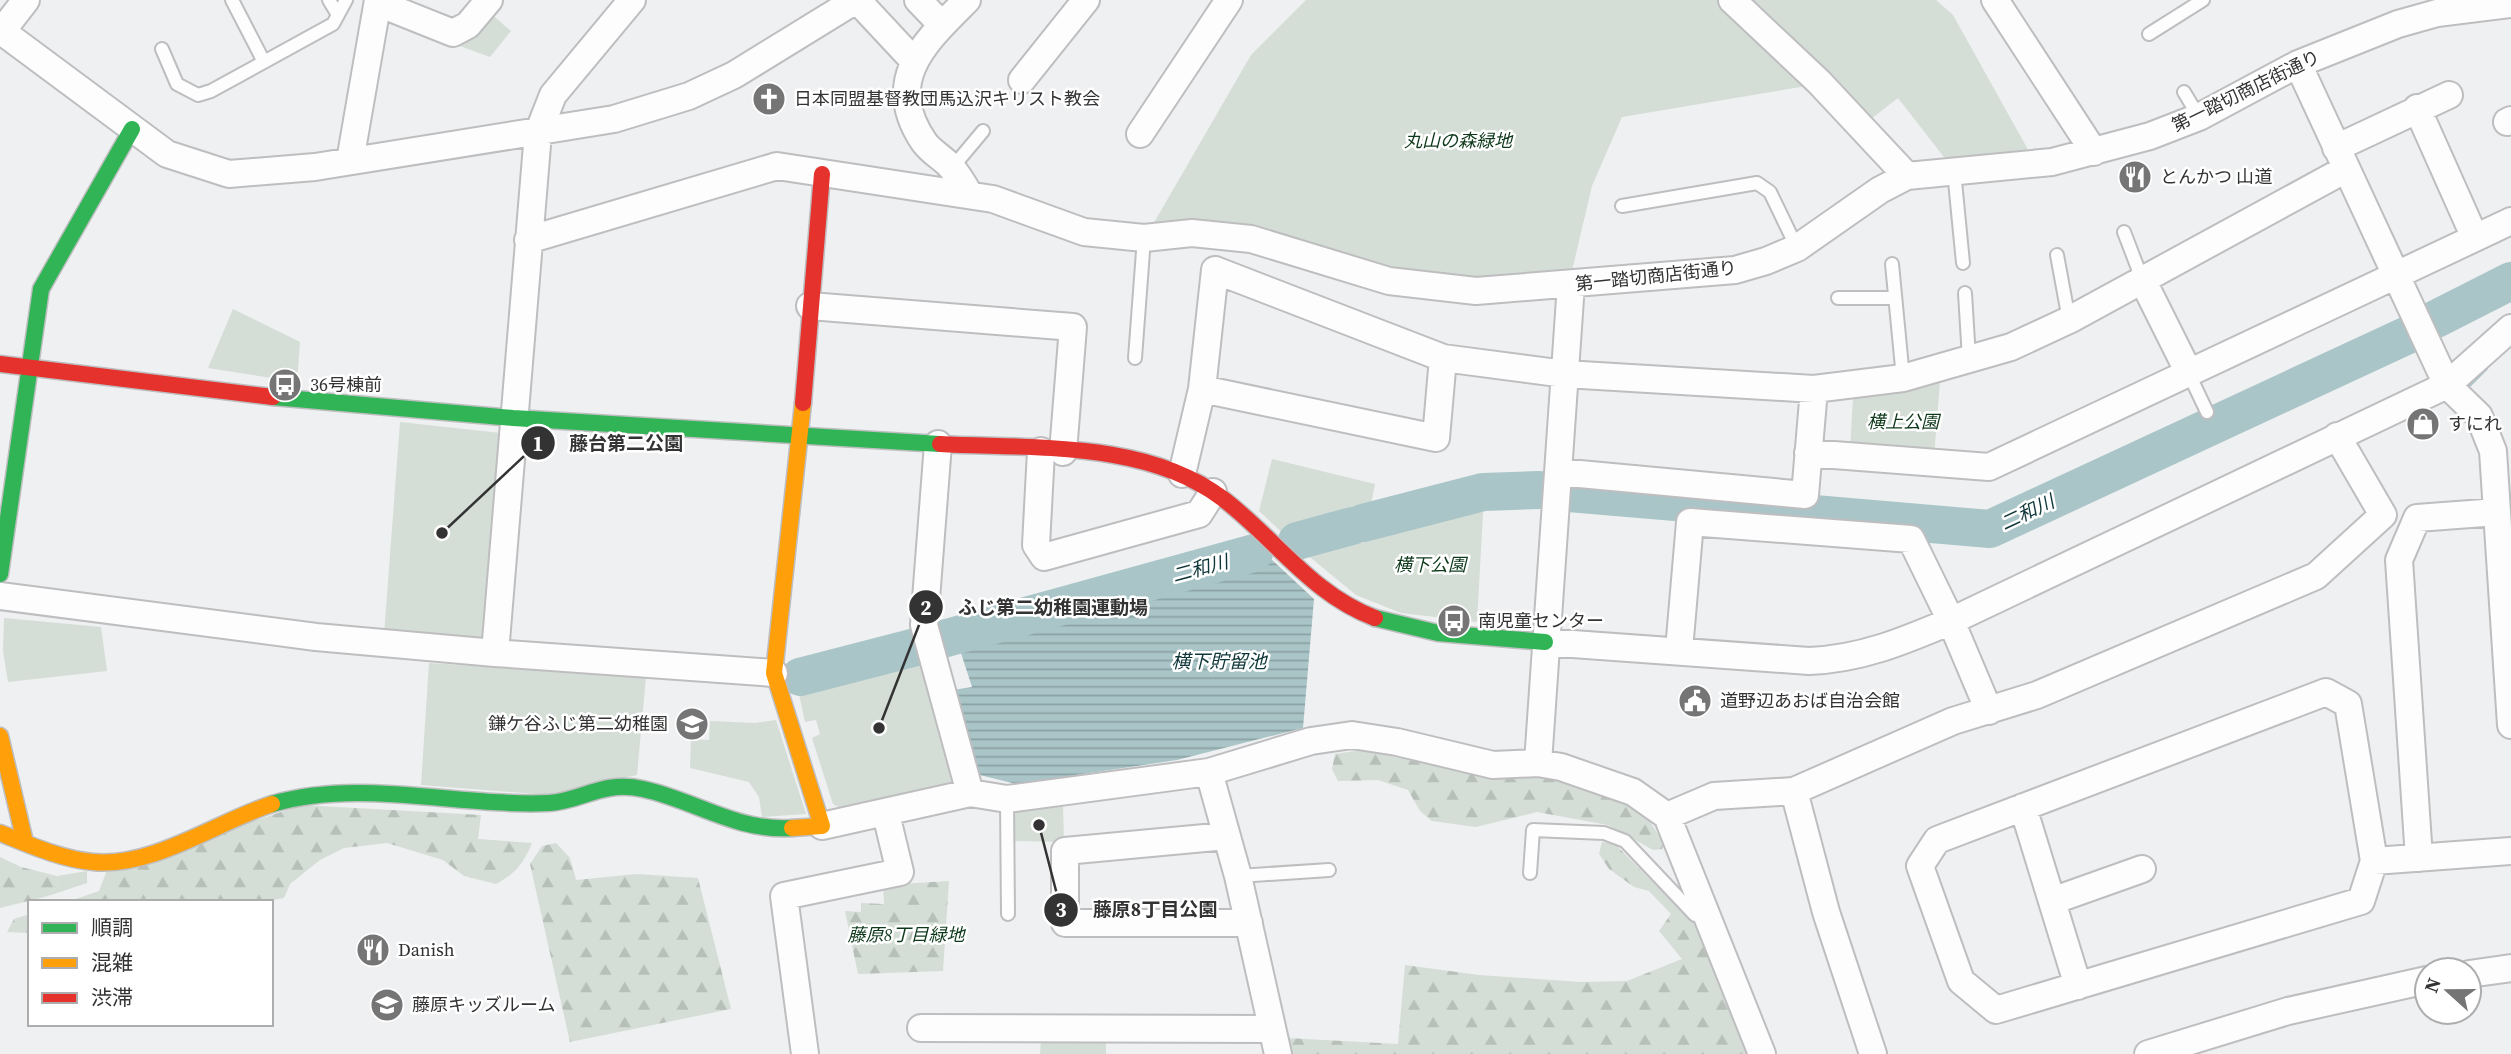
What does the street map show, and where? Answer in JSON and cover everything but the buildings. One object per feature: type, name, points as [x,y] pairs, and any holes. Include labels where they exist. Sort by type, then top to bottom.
[{"type":"street","points":[[26,0],[1,31],[167,153],[229,174],[350,161],[614,119],[689,96],[786,46],[857,0],[913,60]]},
{"type":"street","points":[[350,161],[378,1],[453,33],[468,25],[489,0]]},
{"type":"street","points":[[495,653],[538,133],[553,96],[632,0]]},
{"type":"street","points":[[918,0],[942,25]]},
{"type":"street","points":[[967,0],[913,60],[906,86],[908,110],[926,145],[952,168],[969,194]]},
{"type":"street","points":[[1022,80],[1086,0]]},
{"type":"street","points":[[1140,134],[1228,0]]},
{"type":"street","points":[[1732,0],[1819,82],[1907,176]]},
{"type":"street","points":[[1995,0],[2094,152]]},
{"type":"street","name":"第一踏切商店街通り","points":[[528,240],[778,166],[993,199],[1084,232],[1144,238],[1192,233],[1237,236],[1389,281],[1451,290],[1571,284],[1735,270],[1797,248],[1881,190],[1907,176],[2052,162],[2094,152],[2150,136],[2199,117],[2298,64],[2398,24],[2467,4],[2511,4]]},
{"type":"street","points":[[2298,64],[2447,385],[2479,416],[2493,451],[2506,586],[2511,725]]},
{"type":"street","points":[[1182,474],[1202,389],[1215,270],[1443,358],[1565,374],[1814,389],[1903,378],[2011,347],[2069,320],[2142,279],[2341,158],[2417,108],[2449,95]]},
{"type":"street","points":[[2417,108],[2475,238]]},
{"type":"street","points":[[0,574],[41,289],[132,129]]},
{"type":"street","points":[[821,826],[774,673],[800,437],[822,174]]},
{"type":"street","points":[[1808,453],[1989,467],[2511,221]]},
{"type":"street","points":[[2142,279],[2188,371]]},
{"type":"street","points":[[1538,763],[1571,284]]},
{"type":"street","points":[[810,306],[1073,327],[1035,545],[1044,557],[1199,514],[1213,492]]},
{"type":"street","points":[[0,364],[305,401],[513,418],[1124,456],[1182,474],[1213,492],[1337,600],[1397,627],[1545,642],[1679,650],[1781,660],[1836,660],[1887,648],[1951,621],[2447,385],[2507,330]]},
{"type":"street","points":[[1202,389],[1436,438],[1443,358]]},
{"type":"street","points":[[1556,485],[1805,495],[1814,389]]},
{"type":"street","points":[[1667,816],[1714,796],[1794,791],[1953,721],[2037,695],[2316,576],[2383,514],[2337,436]]},
{"type":"street","points":[[938,444],[924,625],[970,793]]},
{"type":"street","points":[[2419,858],[2399,560],[2417,518],[2497,512]]},
{"type":"street","points":[[1679,650],[1690,522],[1912,540],[1951,621],[1989,711]]},
{"type":"street","points":[[0,596],[206,624],[495,653],[774,673]]},
{"type":"street","points":[[2326,692],[2348,704],[2374,861],[2361,901],[1996,1010],[1961,981],[1920,866],[1937,840],[2326,692]]},
{"type":"street","points":[[0,833],[100,863],[120,862],[150,855],[240,815],[302,795],[323,793],[552,803],[603,787],[643,789],[724,819],[779,829],[821,826],[886,814],[970,793],[1007,799],[1209,772],[1311,741],[1352,735],[1397,742],[1483,763],[1538,763],[1561,767],[1633,792],[1667,816],[1762,1054]]},
{"type":"street","points":[[0,736],[25,842]]},
{"type":"street","points":[[921,1028],[1275,1042],[1238,876],[1209,772]]},
{"type":"street","points":[[1794,791],[1826,912],[1873,1054]]},
{"type":"street","points":[[2023,807],[2078,986]]},
{"type":"street","points":[[805,1054],[784,896],[900,872],[886,814]]},
{"type":"street","points":[[1226,836],[1065,851],[1065,923],[1249,923]]},
{"type":"street","points":[[2374,861],[2511,851]]},
{"type":"street","points":[[2052,901],[2142,869]]},
{"type":"street","points":[[2483,972],[2511,968]]},
{"type":"street","points":[[2148,1054],[2288,1011],[2413,983]]},
{"type":"lane","points":[[232,0],[264,62]]},
{"type":"lane","points":[[329,0],[338,16]]},
{"type":"lane","points":[[162,49],[177,84],[198,95],[211,91],[333,24],[346,0]]},
{"type":"lane","points":[[2148,33],[2203,0]]},
{"type":"lane","points":[[2183,92],[2199,117]]},
{"type":"lane","points":[[952,168],[983,131]]},
{"type":"lane","points":[[1954,171],[1963,263]]},
{"type":"lane","points":[[1622,206],[1758,183],[1770,192],[1797,248]]},
{"type":"lane","points":[[2124,232],[2142,279]]},
{"type":"lane","points":[[1135,358],[1144,238]]},
{"type":"lane","points":[[2057,255],[2069,320]]},
{"type":"lane","points":[[1892,264],[1903,378]]},
{"type":"lane","points":[[1965,293],[1969,360]]},
{"type":"lane","points":[[1838,298],[1895,298]]},
{"type":"lane","points":[[2188,371],[2207,412]]},
{"type":"lane","points":[[1007,799],[1008,914]]},
{"type":"lane","points":[[1530,873],[1533,830],[1604,833],[1625,841],[1695,915],[1709,916]]},
{"type":"lane","points":[[1238,876],[1329,870]]},
{"type":"green space","name":"丸山の森緑地","points":[[1306,0],[1936,0],[1953,15],[2031,155],[1947,161],[1898,98],[1867,122],[1830,82],[1622,117],[1592,186],[1571,275],[1478,283],[1428,279],[1152,226],[1251,55]]},
{"type":"green space","points":[[489,12],[511,31],[490,57],[460,46]]},
{"type":"green space","points":[[233,309],[300,342],[297,382],[208,368]]},
{"type":"green space","name":"横上公園","points":[[1940,381],[1934,457],[1850,450],[1853,398]]},
{"type":"green space","points":[[400,422],[501,433],[485,634],[477,642],[384,635]]},
{"type":"green space","name":"横下公園","points":[[1272,459],[1375,484],[1369,514],[1286,536],[1259,511]]},
{"type":"green space","name":"横下公園","points":[[1484,496],[1477,622],[1401,613],[1356,595],[1300,549]]},
{"type":"green space","points":[[4,618],[101,627],[107,671],[8,682],[3,651]]},
{"type":"green space","points":[[919,651],[955,777],[948,790],[842,809],[833,804],[812,738],[820,734],[816,720],[805,722],[797,685]]},
{"type":"green space","points":[[429,663],[646,677],[637,775],[548,795],[421,785]]},
{"type":"green space","points":[[776,720],[806,814],[762,817],[759,797],[749,782],[690,768],[691,739],[709,740],[710,721],[755,723]]},
{"type":"green space","points":[[1361,750],[1481,775],[1540,773],[1628,801],[1646,816],[1664,843],[1662,849],[1653,850],[1608,825],[1537,812],[1476,827],[1432,821],[1420,811],[1408,790],[1378,780],[1338,781],[1332,769],[1335,754]]},
{"type":"green space","points":[[1063,804],[1064,842],[1014,841],[1014,808]]},
{"type":"green space","points":[[302,805],[481,815],[478,839],[532,843],[518,867],[496,884],[464,876],[443,860],[387,843],[344,848],[320,860],[290,884],[284,898],[273,900],[73,900],[99,891],[107,870]]},
{"type":"green space","points":[[1602,842],[1615,844],[1709,938],[1753,1054],[1290,1054],[1287,1038],[1398,1044],[1405,965],[1479,975],[1580,982],[1627,981],[1682,959],[1659,931],[1671,914],[1649,891],[1634,887],[1609,869],[1599,854]]},
{"type":"green space","points":[[556,843],[570,858],[576,880],[637,874],[698,878],[731,1009],[570,1042],[530,864],[542,846]]},
{"type":"green space","points":[[0,857],[21,867],[57,876],[59,881],[48,896],[0,908]]},
{"type":"green space","points":[[87,871],[87,883],[48,896],[59,881],[57,876]]},
{"type":"green space","name":"藤原8丁目緑地","points":[[949,881],[943,971],[858,974],[845,911],[861,912],[861,903],[884,904],[883,885]]},
{"type":"green space","points":[[28,915],[28,933],[7,932],[14,919]]},
{"type":"green space","points":[[1041,1039],[1106,1039],[1106,1054],[1040,1054]]},
{"type":"water","name":"横下貯留池","points":[[1270,558],[1314,599],[1303,728],[1177,760],[1016,784],[976,774],[953,690],[972,687],[959,647]]},
{"type":"waterway","name":"二和川","points":[[2434,320],[2511,281]]},
{"type":"waterway","name":"二和川","points":[[1569,493],[1990,529],[2410,334]]},
{"type":"waterway","points":[[2469,384],[2485,368]]},
{"type":"waterway","name":"二和川","points":[[1363,523],[1483,492],[1539,490]]},
{"type":"waterway","name":"二和川","points":[[1297,541],[1352,526]]},
{"type":"waterway","name":"二和川","points":[[943,639],[1254,553]]},
{"type":"waterway","name":"二和川","points":[[800,677],[916,647]]},
{"type":"traffic: fast","points":[[0,574],[41,289],[132,129]]},
{"type":"traffic: fast","points":[[273,397],[513,418],[940,444]]},
{"type":"traffic: fast","points":[[1375,618],[1438,633],[1545,642]]},
{"type":"traffic: fast","points":[[272,804],[340,793],[549,803],[604,789],[629,787],[662,794],[753,825],[792,828]]},
{"type":"traffic: slow","points":[[792,828],[822,826],[774,673],[803,403]]},
{"type":"traffic: slow","points":[[0,736],[25,842]]},
{"type":"traffic: slow","points":[[0,833],[69,858],[115,862],[161,851],[272,804]]},
{"type":"traffic: jam","points":[[803,403],[822,174]]},
{"type":"traffic: jam","points":[[0,364],[273,397]]},
{"type":"traffic: jam","points":[[940,444],[1087,451],[1158,466],[1192,479],[1222,498],[1312,580],[1352,608],[1375,618]]},
{"type":"place","name":"日本同盟基督教団馬込沢キリスト教会","points":[[769,99]]},
{"type":"place","name":"とんかつ 山道","points":[[2135,177]]},
{"type":"place","name":"36号棟前","points":[[285,385]]},
{"type":"place","name":"すにれ","points":[[2423,424]]},
{"type":"place","name":"藤台第二公園","points":[[442,533]]},
{"type":"place","name":"南児童センター","points":[[1454,621]]},
{"type":"place","name":"道野辺あおば自治会館","points":[[1695,701]]},
{"type":"place","name":"鎌ケ谷ふじ第二幼稚園","points":[[692,724]]},
{"type":"place","name":"ふじ第二幼稚園運動場","points":[[879,728]]},
{"type":"place","name":"藤原8丁目公園","points":[[1039,825]]},
{"type":"place","name":"Danish","points":[[373,950]]},
{"type":"place","name":"藤原キッズルーム","points":[[387,1005]]}]
